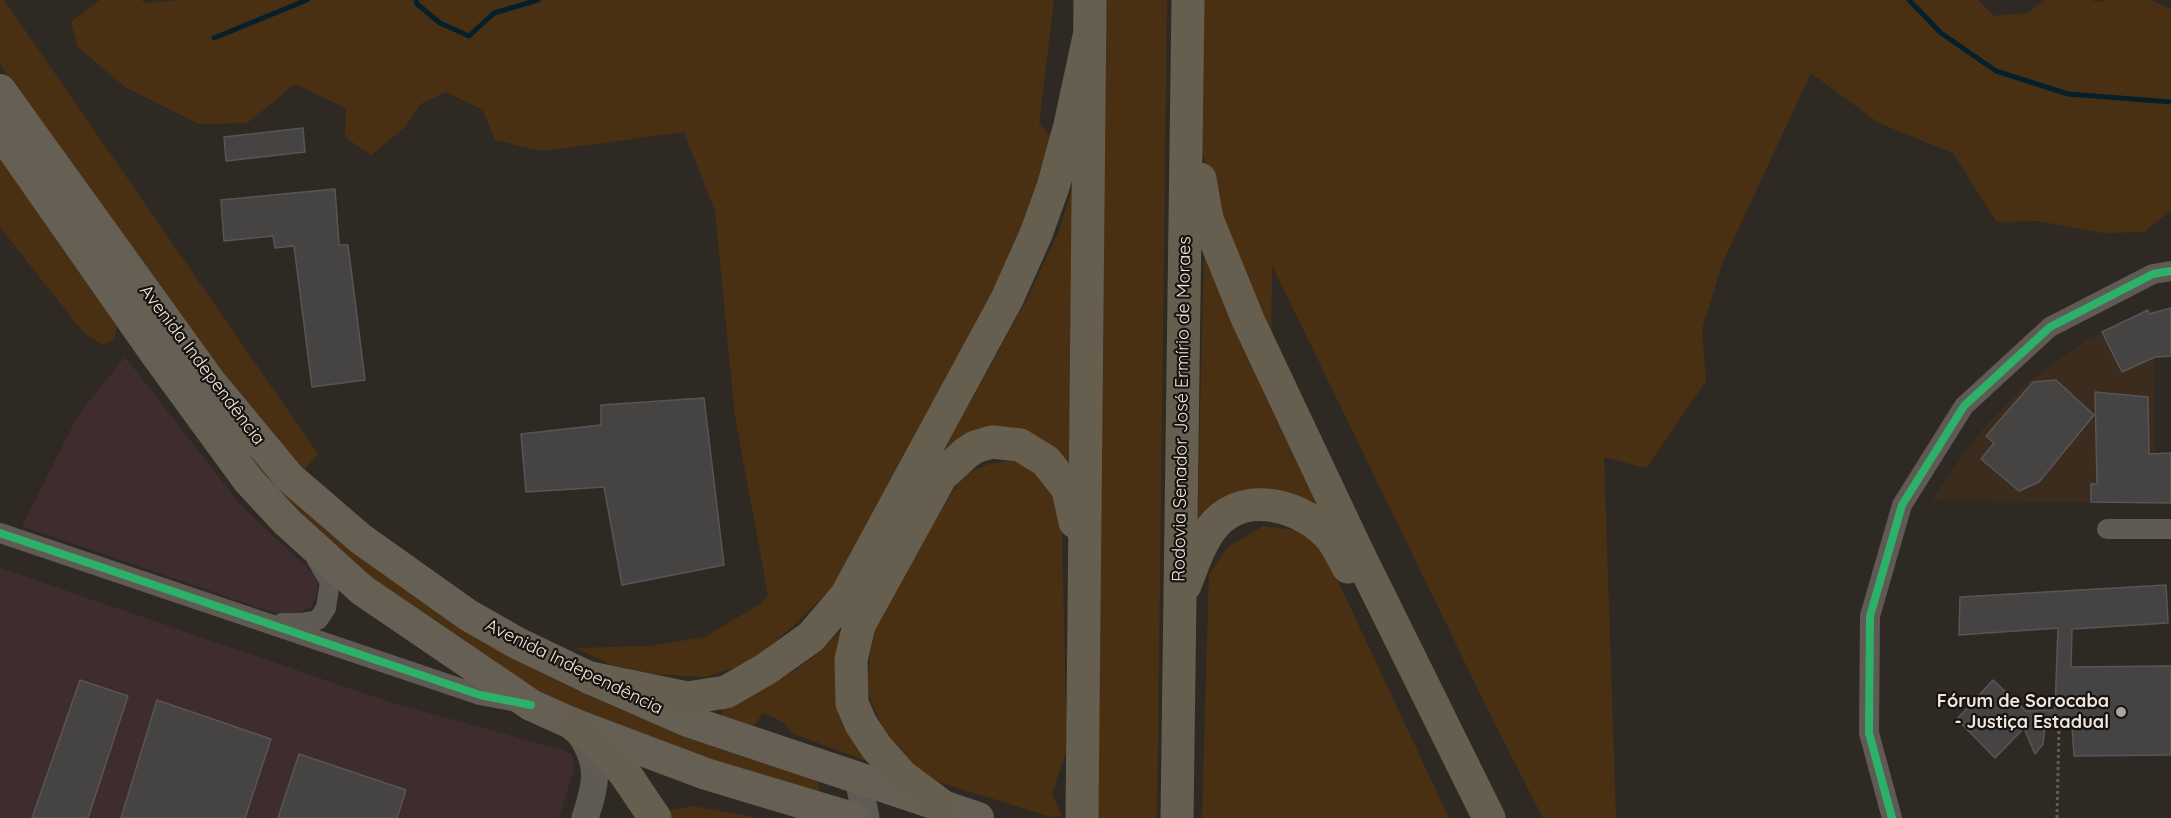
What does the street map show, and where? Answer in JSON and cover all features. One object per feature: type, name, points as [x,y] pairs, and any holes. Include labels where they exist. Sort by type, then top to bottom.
[{"type":"highway","points":[[1082,818],[1090,0]]},
{"type":"highway","name":"Rodovia Senador José Ermírio de Moraes","points":[[1177,818],[1188,0]]},
{"type":"highway","points":[[590,678],[687,698],[726,692],[766,669],[811,637],[846,596],[1007,299],[1036,234],[1053,187],[1070,125],[1090,32]]},
{"type":"highway","points":[[1187,108],[1207,219],[1244,311],[1358,553],[1489,818]]},
{"type":"highway","points":[[941,805],[902,776],[877,748],[861,724],[852,703],[851,660],[859,625],[870,602],[941,476],[975,447],[992,442],[1020,445],[1046,461],[1068,489],[1084,565]]},
{"type":"highway","points":[[1179,601],[1198,551],[1216,523],[1236,508],[1272,505],[1290,510],[1313,523],[1331,538],[1343,557],[1458,794],[1464,818]]},
{"type":"highway","points":[[573,724],[607,752],[655,818]]},
{"type":"main road","name":"Avenida Independência","points":[[0,90],[211,382],[289,477],[361,539],[468,615],[517,643],[590,678],[688,721],[978,818]]},
{"type":"main road","name":"Avenida Independência","points":[[0,130],[156,354],[248,480],[287,522],[362,590],[531,705],[573,724],[706,774],[853,818]]},
{"type":"main road","points":[[573,724],[592,755],[596,779],[585,818]]},
{"type":"main road","points":[[853,778],[859,783],[866,818]]},
{"type":"street","points":[[1892,818],[1869,733],[1870,616],[1902,505],[1964,406],[2050,327],[2153,274],[2171,271]]},
{"type":"street","points":[[2107,529],[2171,529]]},
{"type":"street","points":[[0,533],[480,695],[531,705]]},
{"type":"street","points":[[267,622],[302,623],[318,620],[326,608],[330,582],[304,538]]},
{"type":"path","points":[[2057,818],[2059,726]]},
{"type":"shaded area","points":[[0,0],[4,0],[318,454],[303,471],[296,469],[143,271],[0,64]]},
{"type":"shaded area","points":[[100,0],[141,0],[145,3],[182,0],[1054,0],[1039,123],[1055,142],[999,292],[838,582],[792,627],[751,662],[705,677],[653,674],[613,665],[576,648],[651,646],[705,637],[760,604],[768,595],[735,416],[715,211],[684,132],[542,151],[495,140],[483,110],[446,92],[422,103],[404,128],[371,155],[345,137],[346,108],[295,84],[247,123],[199,124],[125,87],[78,47],[71,22]]},
{"type":"shaded area","points":[[1105,0],[1167,0],[1157,818],[1096,818]]},
{"type":"shaded area","points":[[1202,0],[1978,0],[1994,16],[2028,13],[2044,0],[2098,2],[2150,0],[2171,9],[2171,210],[2144,232],[2103,233],[2038,221],[1997,222],[1953,153],[1879,123],[1811,73],[1722,264],[1702,330],[1706,381],[1646,468],[1604,457],[1616,818],[1543,818],[1490,714],[1272,265],[1271,350],[1214,198],[1202,150]]},
{"type":"shaded area","points":[[0,158],[117,319],[115,339],[102,345],[84,333],[0,227]]},
{"type":"shaded area","points":[[1074,183],[1072,473],[1024,439],[927,481],[1028,297],[1059,231]]},
{"type":"shaded area","points":[[1204,257],[1208,257],[1348,547],[1299,505],[1197,535]]},
{"type":"shaded area","points":[[2154,309],[2155,503],[1933,500],[1948,475],[1981,431],[2029,381],[2087,340]]},
{"type":"shaded area","points":[[167,341],[427,604],[820,778],[818,797],[589,717],[510,678],[358,574],[271,491]]},
{"type":"shaded area","points":[[125,357],[242,507],[317,577],[318,590],[312,606],[294,616],[263,609],[22,526],[79,414]]},
{"type":"shaded area","points":[[1012,460],[1042,476],[1056,498],[1062,536],[1067,749],[1052,793],[1061,815],[1054,818],[936,781],[903,756],[880,722],[867,691],[873,622],[962,476],[986,465]]},
{"type":"shaded area","points":[[1263,526],[1302,531],[1321,545],[1449,818],[1202,818],[1209,574],[1227,548]]},
{"type":"shaded area","points":[[0,568],[389,702],[566,751],[573,757],[575,766],[559,818],[0,818]]},
{"type":"shaded area","points":[[850,619],[880,766],[794,734],[783,722],[763,713],[753,726],[723,718],[722,707],[776,682],[808,661],[837,635]]},
{"type":"shaded area","points":[[692,806],[759,818],[671,818],[668,811]]},
{"type":"building","points":[[303,128],[305,152],[226,161],[224,137]]},
{"type":"building","points":[[335,189],[339,245],[348,245],[365,380],[312,387],[294,246],[275,248],[273,236],[224,241],[221,200]]},
{"type":"building","points":[[2171,308],[2171,356],[2155,357],[2122,372],[2102,332],[2148,310],[2149,314]]},
{"type":"building","points":[[2056,380],[2094,415],[2039,482],[2019,491],[1981,459],[1994,443],[1986,436],[2033,382]]},
{"type":"building","points":[[2095,392],[2148,397],[2149,454],[2171,453],[2171,503],[2091,502],[2091,484],[2097,484]]},
{"type":"building","points":[[704,398],[724,565],[622,585],[604,487],[526,492],[521,434],[601,425],[601,405]]},
{"type":"building","points":[[2166,585],[2168,623],[2072,629],[2071,667],[2171,666],[2171,755],[2074,756],[2072,726],[2045,727],[2043,744],[2035,754],[2024,728],[1995,758],[1957,719],[1993,680],[2026,711],[2055,710],[2058,628],[1959,635],[1960,597]]},
{"type":"building","points":[[80,680],[128,696],[88,818],[32,818]]},
{"type":"building","points":[[157,700],[271,739],[245,818],[121,818]]},
{"type":"building","points":[[299,754],[406,790],[397,818],[278,818]]},
{"type":"waterway","points":[[214,38],[307,0]]},
{"type":"waterway","points":[[416,0],[417,4],[440,23],[469,36],[494,13],[538,0]]},
{"type":"waterway","points":[[1909,0],[1941,33],[1996,71],[2068,94],[2171,102]]},
{"type":"cycle path","points":[[1892,818],[1869,733],[1870,616],[1902,505],[1964,406],[2050,327],[2153,274],[2171,271]]},
{"type":"cycle path","points":[[0,533],[480,695],[531,705]]},
{"type":"place","name":"Fórum de Sorocaba - Justiça Estadual","points":[[2121,712]]}]
